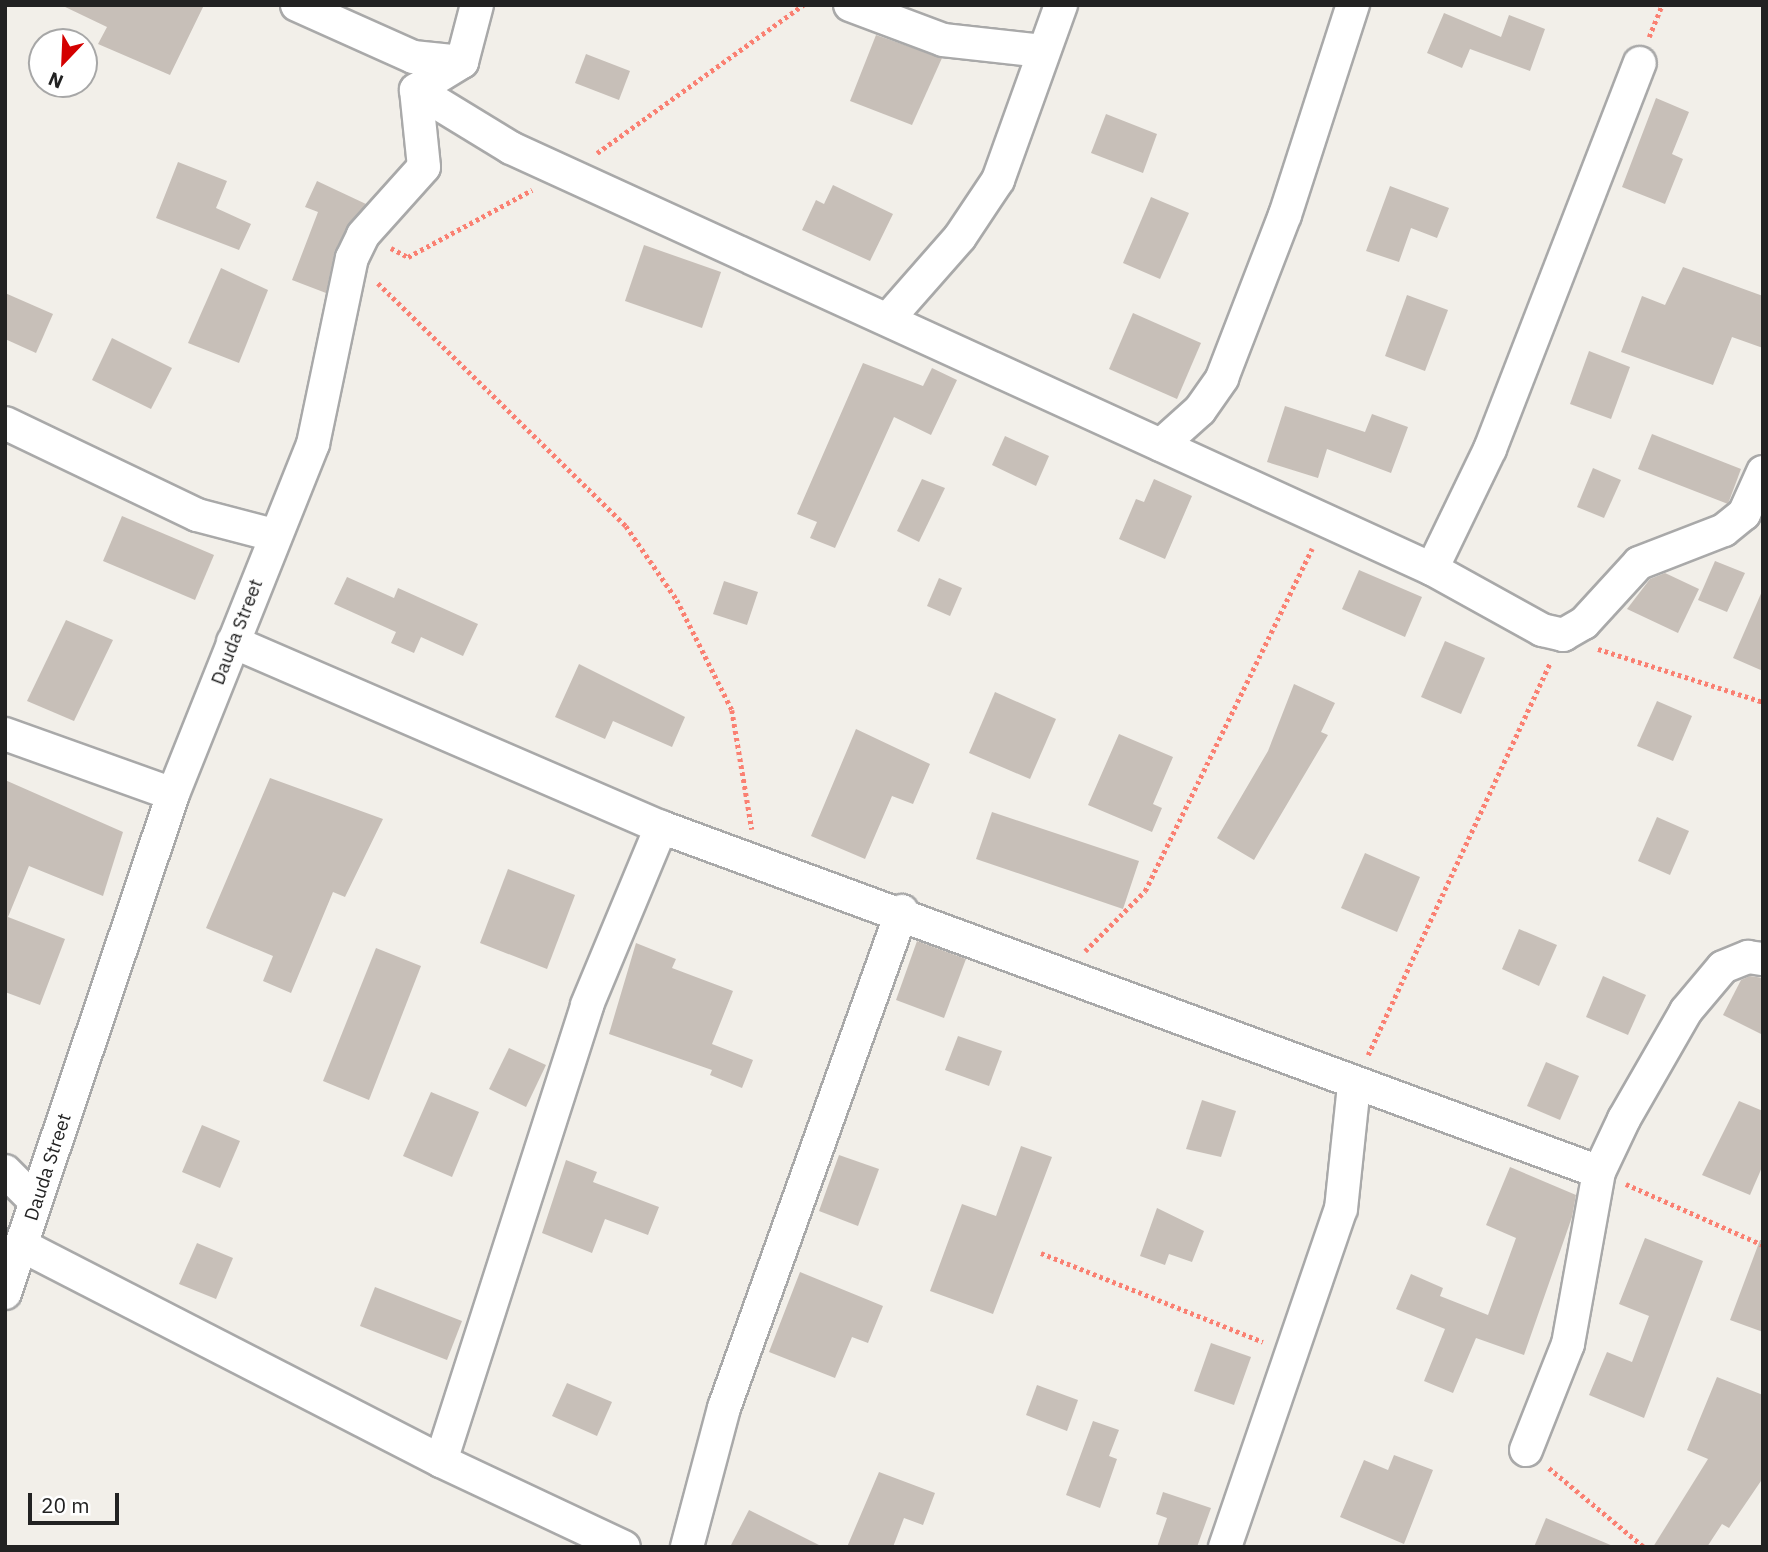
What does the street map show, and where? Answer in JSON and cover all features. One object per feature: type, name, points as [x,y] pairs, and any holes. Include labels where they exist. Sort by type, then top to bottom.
[{"type":"street","points":[[297,5],[413,57],[462,62]]},
{"type":"street","points":[[416,90],[462,62],[477,5]]},
{"type":"street","points":[[850,5],[943,40],[1042,51]]},
{"type":"street","points":[[888,319],[960,237],[998,180],[1042,51],[1061,5]]},
{"type":"street","points":[[1161,445],[1200,410],[1222,378],[1285,215],[1353,5]]},
{"type":"street","points":[[1432,569],[1496,436],[1640,63]]},
{"type":"street","points":[[416,90],[511,148],[1161,445],[1322,525],[1432,569],[1563,635],[1584,623],[1639,563],[1734,522],[1763,472]]},
{"type":"street","points":[[358,247],[424,167],[416,90]]},
{"type":"street","name":"Dauda Street","points":[[5,1293],[173,794],[274,535],[313,444],[358,247]]},
{"type":"street","points":[[5,423],[197,515],[274,535]]},
{"type":"street","points":[[233,642],[661,827],[1063,970],[1354,1085],[1599,1172]]},
{"type":"street","points":[[5,733],[173,794]]},
{"type":"street","points":[[441,1461],[587,1005],[661,827]]},
{"type":"street","points":[[687,1547],[724,1408],[902,911]]},
{"type":"street","points":[[1526,1450],[1568,1343],[1599,1172],[1685,1011],[1724,967],[1748,957],[1763,959]]},
{"type":"street","points":[[1225,1547],[1341,1209],[1354,1085]]},
{"type":"street","points":[[5,1171],[36,1201]]},
{"type":"street","points":[[23,1246],[441,1461],[624,1547]]},
{"type":"path","points":[[358,247],[408,257],[566,172],[803,5]]},
{"type":"path","points":[[358,247],[626,526],[677,600],[732,710],[757,863]]},
{"type":"path","points":[[1063,970],[1144,891],[1322,525]]},
{"type":"path","points":[[1354,1085],[1563,635],[1763,702]]},
{"type":"path","points":[[1599,1172],[1763,1245]]},
{"type":"path","points":[[1041,1253],[1294,1351]]},
{"type":"path","points":[[1526,1450],[1644,1547]]},
{"type":"building","points":[[61,5],[204,5],[170,75],[98,44],[107,27]]},
{"type":"building","points":[[1444,13],[1501,37],[1509,15],[1545,29],[1530,71],[1470,49],[1462,68],[1427,53]]},
{"type":"building","points":[[876,35],[942,58],[912,125],[850,101]]},
{"type":"building","points":[[586,54],[630,71],[619,100],[575,83]]},
{"type":"building","points":[[1656,98],[1689,112],[1672,154],[1683,159],[1665,204],[1622,187]]},
{"type":"building","points":[[1106,114],[1157,134],[1143,173],[1091,153]]},
{"type":"building","points":[[178,162],[227,181],[216,208],[251,224],[239,250],[156,218]]},
{"type":"building","points":[[317,181],[366,204],[335,250],[326,293],[292,280],[318,212],[305,207]]},
{"type":"building","points":[[833,185],[893,214],[870,261],[802,230],[816,200],[824,204]]},
{"type":"building","points":[[1390,186],[1449,208],[1437,238],[1411,228],[1399,262],[1366,251]]},
{"type":"building","points":[[1151,197],[1189,213],[1160,279],[1123,263]]},
{"type":"building","points":[[644,245],[721,272],[702,328],[625,301]]},
{"type":"building","points":[[1683,267],[1763,296],[1763,348],[1732,337],[1713,385],[1621,352],[1642,296],[1665,305]]},
{"type":"building","points":[[221,268],[268,290],[239,363],[188,343]]},
{"type":"building","points":[[5,293],[53,314],[36,353],[5,339]]},
{"type":"building","points":[[1407,295],[1448,310],[1425,371],[1385,356]]},
{"type":"building","points":[[1133,313],[1201,343],[1177,399],[1109,369]]},
{"type":"building","points":[[112,338],[172,368],[151,409],[92,380]]},
{"type":"building","points":[[1589,351],[1630,367],[1611,419],[1570,404]]},
{"type":"building","points":[[863,363],[923,386],[932,368],[957,380],[931,435],[894,417],[835,548],[810,538],[817,522],[797,514]]},
{"type":"building","points":[[1285,406],[1365,432],[1372,414],[1408,427],[1391,473],[1327,449],[1318,478],[1267,462]]},
{"type":"building","points":[[1652,434],[1741,469],[1728,504],[1638,469]]},
{"type":"building","points":[[1005,436],[1049,456],[1036,486],[992,465]]},
{"type":"building","points":[[1593,468],[1621,480],[1604,518],[1577,507]]},
{"type":"building","points":[[922,479],[945,488],[919,542],[897,531]]},
{"type":"building","points":[[1154,479],[1192,496],[1165,559],[1119,539],[1136,499],[1144,502]]},
{"type":"building","points":[[122,516],[214,555],[195,600],[103,561]]},
{"type":"building","points":[[1715,561],[1745,573],[1727,612],[1698,600]]},
{"type":"building","points":[[1359,570],[1422,597],[1405,637],[1342,609]]},
{"type":"building","points":[[1665,573],[1699,589],[1678,633],[1627,609],[1650,579]]},
{"type":"building","points":[[347,577],[394,598],[398,588],[478,624],[463,656],[421,637],[414,653],[391,643],[396,632],[334,604]]},
{"type":"building","points":[[939,578],[962,588],[950,616],[927,606]]},
{"type":"building","points":[[724,581],[758,592],[747,625],[713,614]]},
{"type":"building","points":[[1763,589],[1763,671],[1733,658]]},
{"type":"building","points":[[66,620],[113,640],[74,721],[27,701]]},
{"type":"building","points":[[1445,641],[1485,658],[1461,714],[1421,697]]},
{"type":"building","points":[[579,664],[685,717],[672,747],[613,721],[605,739],[555,717]]},
{"type":"building","points":[[1294,684],[1335,703],[1321,732],[1328,735],[1254,860],[1217,838],[1268,751]]},
{"type":"building","points":[[995,692],[1056,719],[1030,779],[969,753]]},
{"type":"building","points":[[1657,701],[1692,716],[1673,761],[1637,746]]},
{"type":"building","points":[[856,729],[930,764],[913,804],[892,796],[865,859],[811,836]]},
{"type":"building","points":[[1119,734],[1173,757],[1153,804],[1162,808],[1152,832],[1088,805]]},
{"type":"building","points":[[270,778],[383,819],[345,897],[333,892],[291,993],[263,981],[273,956],[206,928]]},
{"type":"building","points":[[5,780],[123,832],[103,896],[29,866],[8,917],[65,939],[40,1005],[5,992]]},
{"type":"building","points":[[992,812],[1139,861],[1123,909],[976,859]]},
{"type":"building","points":[[1657,817],[1689,831],[1670,875],[1638,861]]},
{"type":"building","points":[[1365,853],[1420,877],[1397,932],[1341,908]]},
{"type":"building","points":[[508,869],[575,895],[547,969],[480,943]]},
{"type":"building","points":[[1519,929],[1557,945],[1539,986],[1502,969]]},
{"type":"building","points":[[917,941],[966,959],[944,1018],[896,1000]]},
{"type":"building","points":[[636,943],[676,959],[672,968],[733,991],[712,1044],[753,1060],[742,1088],[710,1075],[712,1070],[609,1034]]},
{"type":"building","points":[[376,948],[421,966],[369,1100],[323,1081]]},
{"type":"building","points":[[1603,976],[1646,995],[1628,1035],[1586,1017]]},
{"type":"building","points":[[1750,976],[1763,978],[1763,1035],[1723,1015],[1741,980]]},
{"type":"building","points":[[958,1036],[1002,1051],[989,1086],[945,1070]]},
{"type":"building","points":[[509,1048],[546,1065],[526,1107],[489,1089]]},
{"type":"building","points":[[1546,1062],[1579,1076],[1560,1120],[1527,1106]]},
{"type":"building","points":[[431,1092],[479,1112],[452,1177],[403,1156]]},
{"type":"building","points":[[1202,1100],[1236,1111],[1221,1157],[1186,1149]]},
{"type":"building","points":[[1739,1101],[1763,1111],[1763,1165],[1750,1195],[1702,1175]]},
{"type":"building","points":[[202,1125],[240,1141],[220,1188],[182,1172]]},
{"type":"building","points":[[1021,1146],[1052,1157],[993,1314],[930,1291],[962,1204],[996,1216]]},
{"type":"building","points":[[839,1155],[879,1169],[858,1226],[819,1211]]},
{"type":"building","points":[[566,1160],[597,1172],[593,1182],[659,1207],[648,1235],[605,1219],[592,1253],[542,1233]]},
{"type":"building","points":[[1510,1167],[1576,1195],[1572,1217],[1524,1355],[1476,1338],[1453,1393],[1424,1381],[1445,1329],[1396,1309],[1411,1274],[1443,1288],[1440,1296],[1488,1315],[1516,1238],[1486,1225]]},
{"type":"building","points":[[1157,1208],[1204,1231],[1192,1262],[1169,1254],[1165,1265],[1140,1256]]},
{"type":"building","points":[[1645,1238],[1703,1261],[1644,1418],[1589,1395],[1607,1352],[1632,1362],[1649,1316],[1619,1304]]},
{"type":"building","points":[[1760,1240],[1763,1240],[1763,1332],[1730,1320]]},
{"type":"building","points":[[197,1243],[233,1258],[216,1299],[179,1284]]},
{"type":"building","points":[[800,1272],[883,1306],[868,1343],[852,1337],[835,1378],[769,1352]]},
{"type":"building","points":[[375,1287],[462,1321],[447,1360],[360,1326]]},
{"type":"building","points":[[1211,1343],[1251,1357],[1234,1405],[1194,1391]]},
{"type":"building","points":[[1717,1377],[1763,1395],[1763,1478],[1729,1528],[1722,1524],[1707,1547],[1653,1547],[1708,1459],[1687,1450]]},
{"type":"building","points":[[567,1383],[612,1402],[597,1436],[552,1416]]},
{"type":"building","points":[[1037,1385],[1078,1400],[1067,1431],[1026,1415]]},
{"type":"building","points":[[1093,1421],[1119,1430],[1109,1456],[1117,1459],[1100,1508],[1066,1495]]},
{"type":"building","points":[[1394,1455],[1433,1470],[1404,1544],[1340,1517],[1364,1460],[1388,1470]]},
{"type":"building","points":[[879,1472],[935,1493],[923,1525],[904,1518],[893,1547],[847,1547]]},
{"type":"building","points":[[1163,1492],[1211,1508],[1197,1547],[1157,1547],[1167,1518],[1156,1514]]},
{"type":"building","points":[[749,1510],[823,1547],[730,1547]]},
{"type":"building","points":[[1546,1518],[1613,1546],[1613,1547],[1534,1547]]}]
